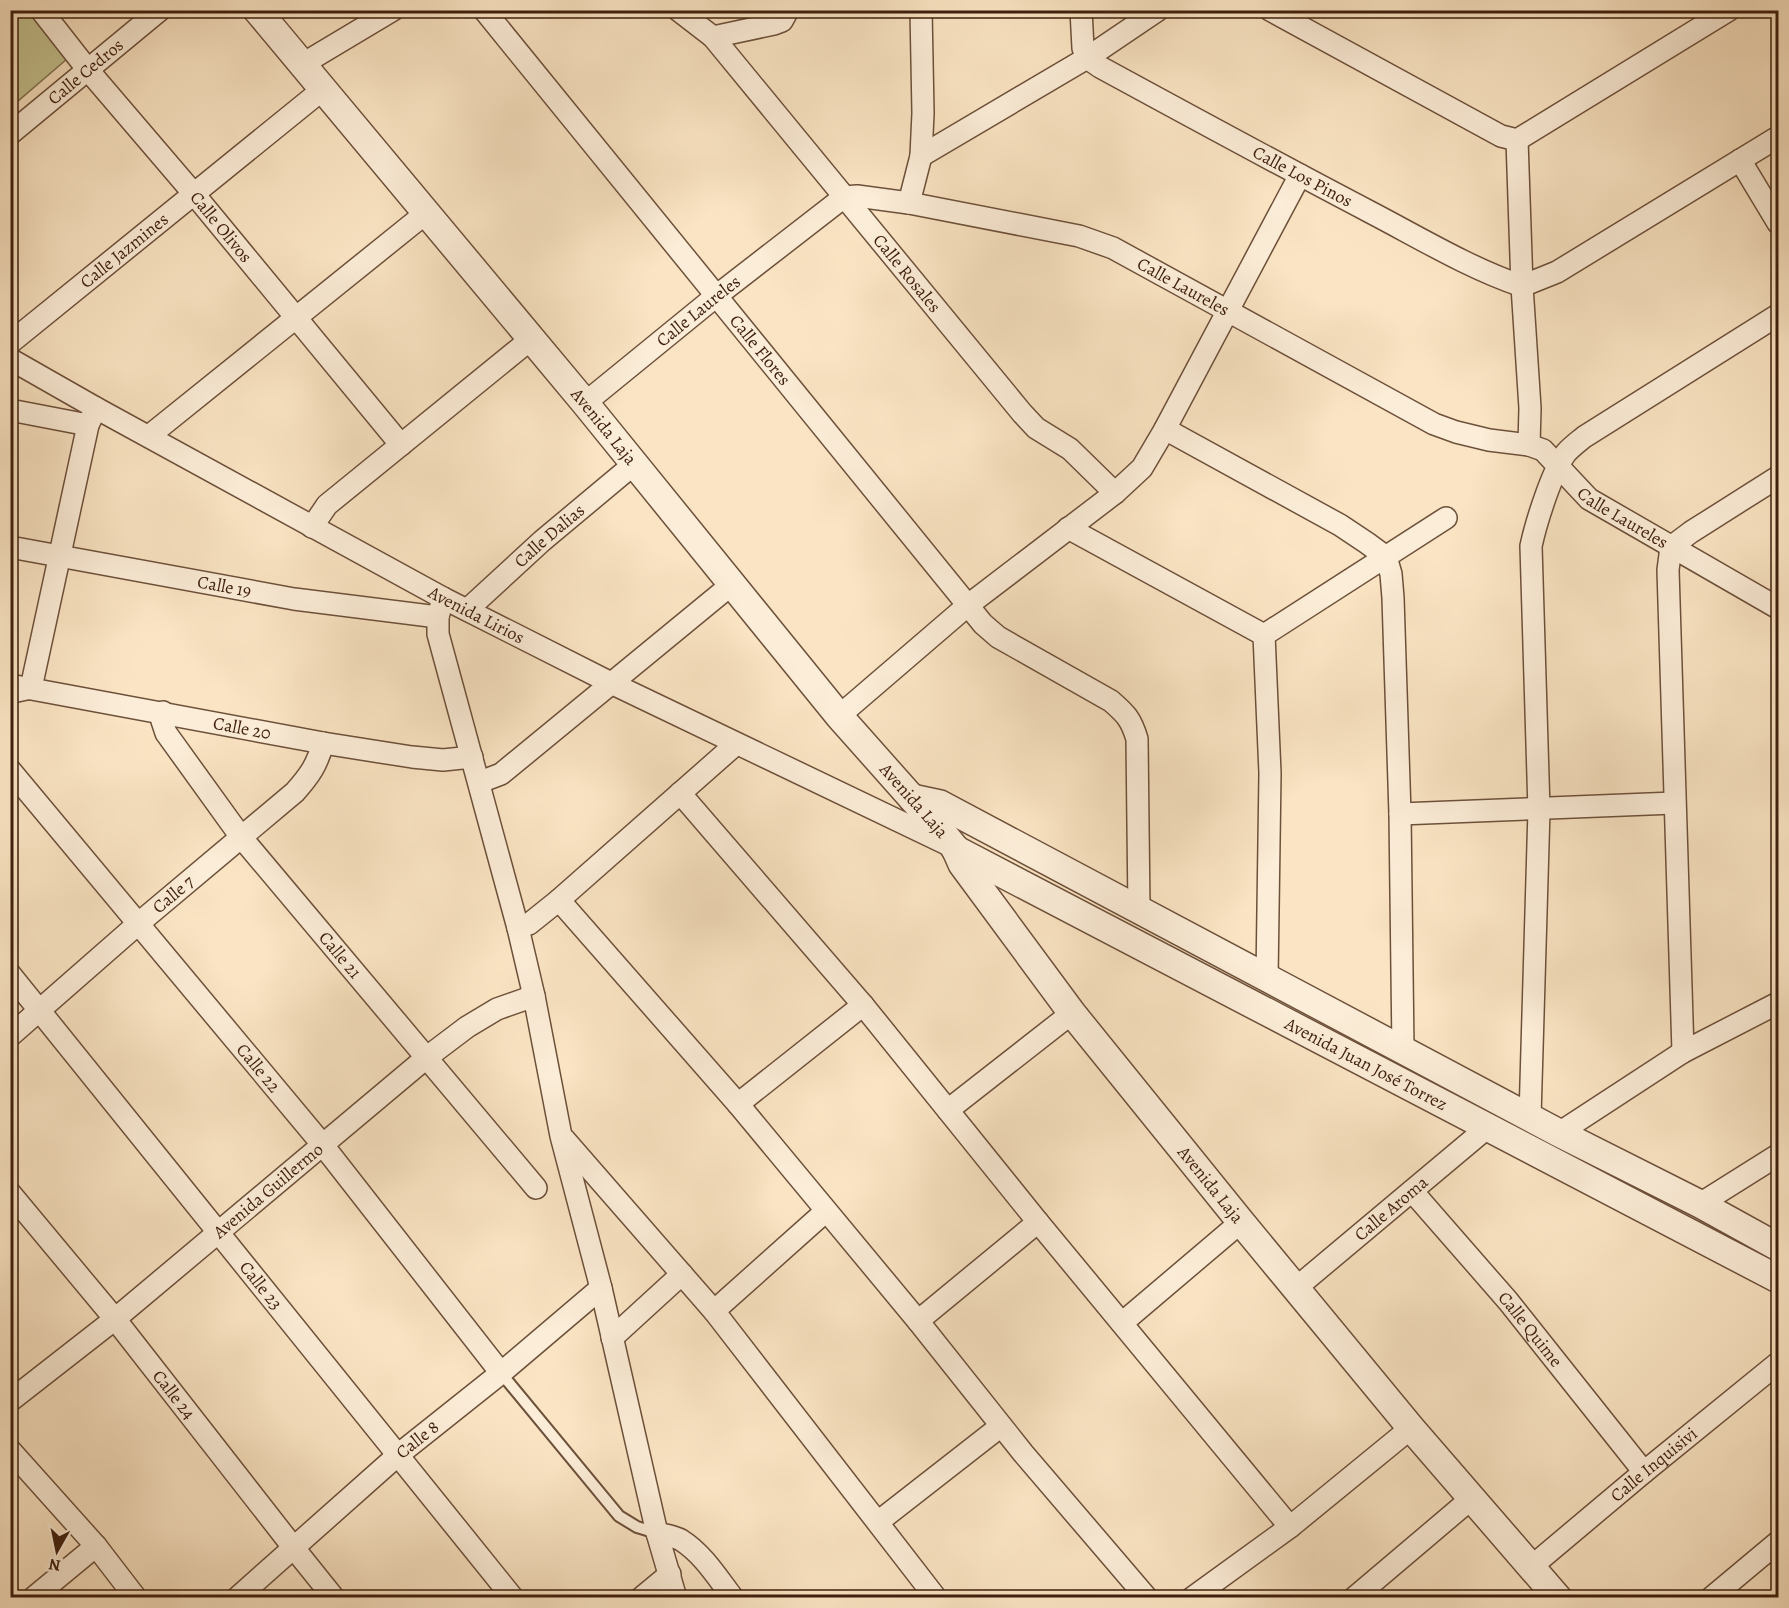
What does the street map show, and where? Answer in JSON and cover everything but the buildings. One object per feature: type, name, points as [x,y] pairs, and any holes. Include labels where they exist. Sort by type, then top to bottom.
[{"type":"street","name":"Calle Olivos","points":[[41,10],[88,70],[194,194],[401,445]]},
{"type":"street","name":"Calle Cedros","points":[[10,134],[160,10]]},
{"type":"street","name":"Avenida Laja","points":[[257,10],[585,403],[839,716],[955,848],[962,864],[1072,1013],[1411,1428],[1558,1598]]},
{"type":"street","points":[[302,64],[393,10]]},
{"type":"street","name":"Calle Flores","points":[[484,10],[968,606],[998,637],[1111,701],[1132,722],[1137,739],[1139,910]]},
{"type":"street","name":"Calle Rosales","points":[[678,10],[713,37],[1022,413],[1036,428],[1070,449],[1114,493]]},
{"type":"street","points":[[713,37],[774,24],[782,21],[788,10]]},
{"type":"street","points":[[909,203],[921,156],[923,113],[921,10]]},
{"type":"street","points":[[1081,10],[1083,48],[1087,58]]},
{"type":"street","points":[[921,156],[1087,58],[1158,10]]},
{"type":"street","points":[[1270,10],[1501,136],[1517,140],[1729,10]]},
{"type":"street","name":"Calle Los Pinos","points":[[1087,58],[1300,175],[1460,259],[1501,279],[1522,286]]},
{"type":"street","name":"Calle Jazmines","points":[[10,343],[322,90]]},
{"type":"street","points":[[1522,286],[1557,272],[1779,137]]},
{"type":"street","points":[[1517,140],[1522,286],[1530,408],[1529,445]]},
{"type":"street","points":[[1740,160],[1779,224]]},
{"type":"street","points":[[839,716],[968,606],[1114,493],[1142,468],[1166,429],[1300,175]]},
{"type":"street","name":"Calle Laureles","points":[[585,403],[715,297],[844,197],[856,196],[909,203],[1079,236],[1113,248],[1434,424],[1488,440],[1529,445],[1543,450],[1589,499],[1779,608]]},
{"type":"street","points":[[148,436],[426,213]]},
{"type":"street","points":[[1530,1117],[1539,810],[1531,546],[1536,524],[1558,466],[1566,452],[1584,437],[1779,315]]},
{"type":"street","points":[[312,527],[327,505],[531,339]]},
{"type":"street","name":"Avenida Lirios","points":[[10,359],[92,416],[148,436],[312,527],[441,608],[467,610],[736,744],[955,848]]},
{"type":"street","points":[[10,410],[92,416],[61,556],[17,688]]},
{"type":"street","points":[[1166,429],[1340,525],[1386,557],[1391,574],[1393,598],[1400,814],[1403,1050]]},
{"type":"street","name":"Calle Dalias","points":[[467,610],[542,541],[633,465]]},
{"type":"street","points":[[1683,1052],[1668,570],[1671,547],[1779,477]]},
{"type":"street","points":[[1263,635],[1446,518]]},
{"type":"street","points":[[1068,528],[1263,635]]},
{"type":"street","name":"Calle 19","points":[[10,547],[294,598],[441,608]]},
{"type":"street","points":[[480,782],[501,774],[731,585]]},
{"type":"street","points":[[441,608],[438,634],[518,928],[534,996],[561,1136],[601,1288],[657,1533],[676,1598]]},
{"type":"street","points":[[1263,635],[1270,773],[1267,978]]},
{"type":"street","name":"Calle 20","points":[[17,688],[412,757],[443,760],[472,756]]},
{"type":"street","name":"Calle 21","points":[[163,712],[162,721],[166,733],[241,837],[536,1188]]},
{"type":"street","name":"Calle 7","points":[[10,1036],[139,923],[295,792],[311,774],[319,759],[323,743]]},
{"type":"street","points":[[518,928],[529,924],[559,900],[736,744]]},
{"type":"street","name":"Calle 22","points":[[10,770],[322,1143],[501,1373]]},
{"type":"street","points":[[680,793],[863,1005],[1038,1222],[1290,1527]]},
{"type":"street","points":[[912,798],[940,804],[1559,1133],[1700,1204],[1779,1247]]},
{"type":"street","points":[[1400,814],[1674,803]]},
{"type":"street","name":"Avenida Juan José Torrez","points":[[955,848],[1779,1279]]},
{"type":"street","points":[[559,900],[738,1104],[918,1321],[1001,1426],[1147,1598]]},
{"type":"street","name":"Calle 23","points":[[10,974],[513,1598]]},
{"type":"street","name":"Avenida Guillermo","points":[[10,1401],[115,1319],[322,1143],[466,1027],[497,1009],[534,996]]},
{"type":"street","points":[[1559,1133],[1683,1052],[1779,1003]]},
{"type":"street","points":[[738,1104],[863,1005]]},
{"type":"street","points":[[948,1110],[1072,1013]]},
{"type":"street","name":"Calle Aroma","points":[[1296,1288],[1488,1127]]},
{"type":"street","points":[[561,1136],[714,1311],[878,1522],[930,1596]]},
{"type":"street","points":[[1700,1204],[1779,1155]]},
{"type":"street","name":"Calle Quime","points":[[1412,1191],[1508,1301],[1644,1472]]},
{"type":"street","name":"Calle 24","points":[[10,1193],[115,1319],[334,1598]]},
{"type":"street","points":[[714,1311],[826,1211]]},
{"type":"street","points":[[918,1321],[1038,1222]]},
{"type":"street","points":[[1122,1323],[1241,1222]]},
{"type":"street","points":[[612,1338],[682,1274]]},
{"type":"street","name":"Calle 8","points":[[237,1598],[398,1455],[501,1373],[601,1288]]},
{"type":"street","name":"Calle Inquisivi","points":[[1531,1567],[1779,1363]]},
{"type":"street","points":[[878,1522],[1001,1426]]},
{"type":"street","points":[[1192,1598],[1290,1527],[1411,1428]]},
{"type":"street","points":[[10,1450],[96,1546],[136,1598]]},
{"type":"street","points":[[1354,1598],[1472,1498]]},
{"type":"street","points":[[657,1533],[678,1539],[690,1547],[702,1558],[732,1598]]},
{"type":"street","points":[[1711,1598],[1779,1542]]},
{"type":"street","points":[[33,1598],[96,1546]]},
{"type":"street","points":[[641,1598],[670,1574]]},
{"type":"lane","points":[[501,1373],[618,1516],[637,1527],[657,1533]]},
{"type":"shaded area","points":[[11,11],[29,11],[67,59],[11,107]]}]
